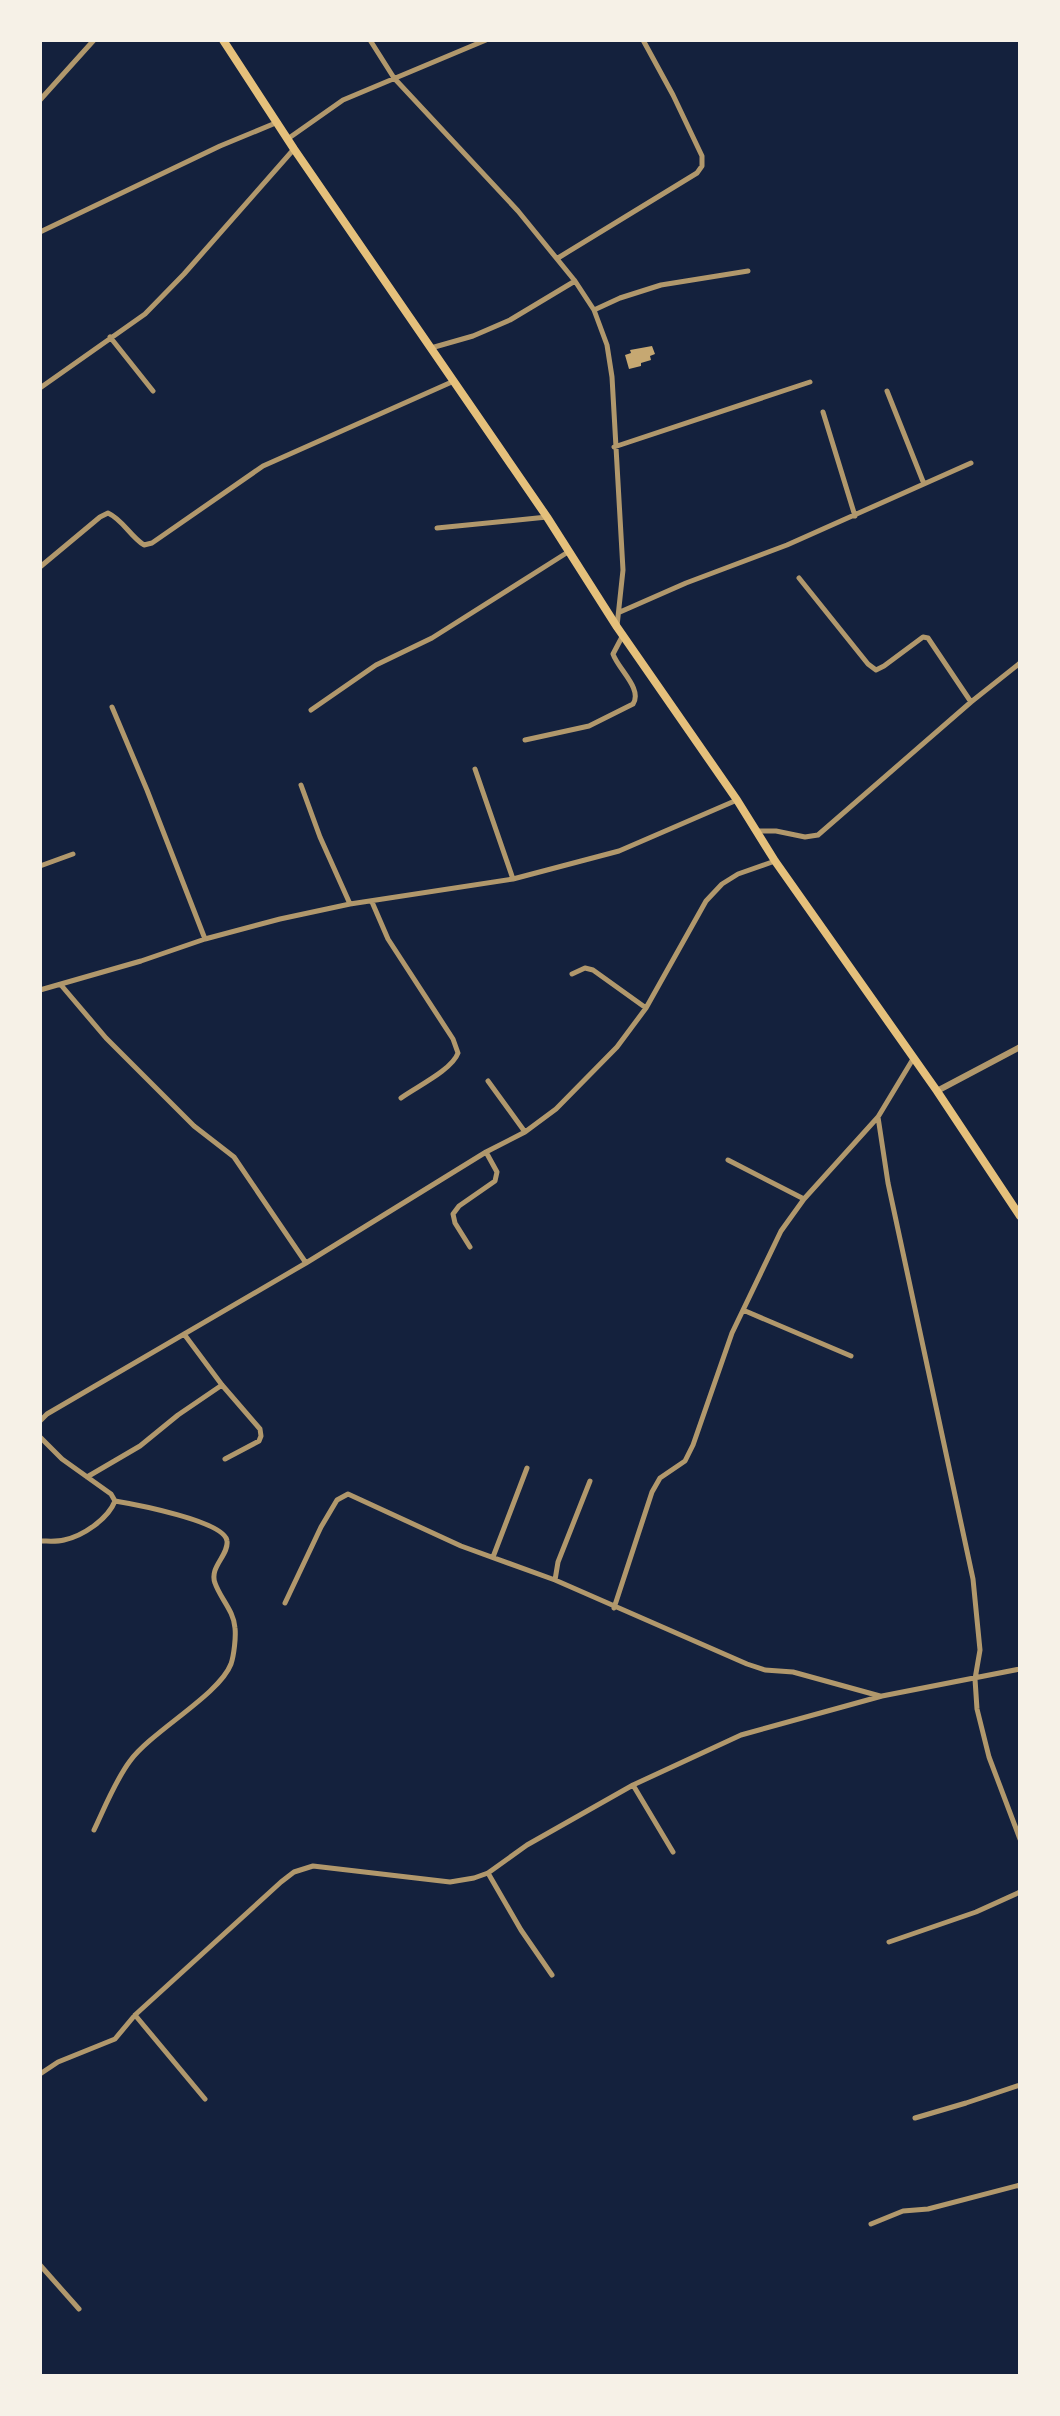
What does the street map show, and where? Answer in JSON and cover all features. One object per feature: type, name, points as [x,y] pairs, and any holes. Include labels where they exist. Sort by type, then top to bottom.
[{"type":"highway","points":[[223,40],[289,138],[294,149],[547,517],[617,627],[737,800],[775,861],[937,1091],[1020,1216]]},
{"type":"street","points":[[40,100],[94,40]]},
{"type":"street","points":[[370,40],[394,78],[518,211],[558,258],[594,310],[607,345],[612,377],[614,447],[623,570],[617,627]]},
{"type":"street","points":[[289,138],[343,100],[486,40]]},
{"type":"street","points":[[558,258],[697,173],[702,166],[702,156],[643,40]]},
{"type":"street","points":[[40,232],[199,156],[278,122]]},
{"type":"street","points":[[40,388],[56,379],[110,337],[145,314],[184,274],[294,149]]},
{"type":"street","points":[[594,310],[620,298],[661,285],[748,271]]},
{"type":"street","points":[[431,348],[472,336],[510,320],[574,281]]},
{"type":"street","points":[[110,337],[153,391]]},
{"type":"street","points":[[40,567],[100,517],[108,513],[117,517],[144,545],[152,543],[263,466],[454,381]]},
{"type":"street","points":[[614,447],[810,382]]},
{"type":"street","points":[[887,391],[924,484]]},
{"type":"street","points":[[823,412],[855,516]]},
{"type":"street","points":[[620,612],[686,583],[787,545],[971,463]]},
{"type":"street","points":[[437,528],[547,517]]},
{"type":"street","points":[[311,710],[376,665],[432,638],[568,552]]},
{"type":"street","points":[[799,578],[868,664],[876,670],[923,637],[927,638],[971,702]]},
{"type":"street","points":[[525,740],[590,726],[633,704],[636,697],[635,690],[613,654],[623,635]]},
{"type":"street","points":[[756,831],[776,831],[805,837],[818,835],[971,702],[1020,663]]},
{"type":"street","points":[[112,708],[147,790],[205,939]]},
{"type":"street","points":[[475,769],[513,879]]},
{"type":"street","points":[[301,785],[320,837],[350,904]]},
{"type":"street","points":[[40,990],[205,939],[280,919],[350,904],[513,879],[619,851],[737,800]]},
{"type":"street","points":[[40,866],[73,854]]},
{"type":"street","points":[[40,1421],[47,1414],[306,1263],[486,1152],[525,1132],[556,1110],[585,1083],[617,1047],[646,1008],[706,901],[722,884],[738,874],[775,861]]},
{"type":"street","points":[[372,902],[388,939],[453,1039],[459,1053],[456,1059],[442,1070],[400,1098]]},
{"type":"street","points":[[572,974],[585,968],[593,970],[646,1008]]},
{"type":"street","points":[[61,985],[106,1038],[194,1126],[234,1157],[306,1263]]},
{"type":"street","points":[[937,1091],[1020,1047]]},
{"type":"street","points":[[614,1608],[652,1492],[660,1478],[685,1461],[693,1445],[732,1333],[781,1231],[804,1199],[878,1118],[913,1059]]},
{"type":"street","points":[[488,1081],[525,1132]]},
{"type":"street","points":[[878,1118],[888,1183],[973,1580],[980,1650],[975,1679],[978,1709],[989,1757],[1020,1839]]},
{"type":"street","points":[[470,1247],[455,1223],[453,1214],[459,1206],[495,1181],[497,1173],[486,1152]]},
{"type":"street","points":[[728,1160],[804,1199]]},
{"type":"street","points":[[743,1310],[851,1356]]},
{"type":"street","points":[[184,1334],[222,1385],[260,1429],[259,1441],[225,1459]]},
{"type":"street","points":[[87,1477],[140,1446],[178,1415],[222,1385]]},
{"type":"street","points":[[40,1437],[62,1458],[111,1494],[115,1501],[172,1513],[219,1530],[226,1536],[228,1544],[213,1576],[214,1583],[230,1611],[235,1628],[231,1664],[213,1687],[129,1761],[94,1830]]},
{"type":"street","points":[[492,1557],[527,1468]]},
{"type":"street","points":[[555,1580],[558,1562],[590,1481]]},
{"type":"street","points":[[285,1602],[337,1500],[348,1494],[461,1546],[555,1580],[614,1608],[756,1667],[777,1672],[793,1672],[882,1696]]},
{"type":"street","points":[[40,1541],[64,1540],[87,1531],[111,1511],[115,1501]]},
{"type":"street","points":[[40,2074],[58,2062],[115,2038],[135,2015],[281,1882],[302,1869],[313,1866],[450,1882],[474,1878],[488,1873],[527,1845],[633,1785],[741,1735],[882,1696],[1020,1669]]},
{"type":"street","points":[[633,1785],[673,1852]]},
{"type":"street","points":[[488,1873],[521,1930],[552,1975]]},
{"type":"street","points":[[889,1942],[975,1912],[1020,1892]]},
{"type":"street","points":[[135,2015],[205,2099]]},
{"type":"street","points":[[915,2118],[1020,2085]]},
{"type":"street","points":[[871,2224],[903,2211],[928,2209],[1020,2185]]},
{"type":"street","points":[[40,2265],[79,2309]]},
{"type":"building","points":[[652,346],[655,354],[650,356],[651,360],[629,369],[625,355],[631,353],[630,350]]}]
